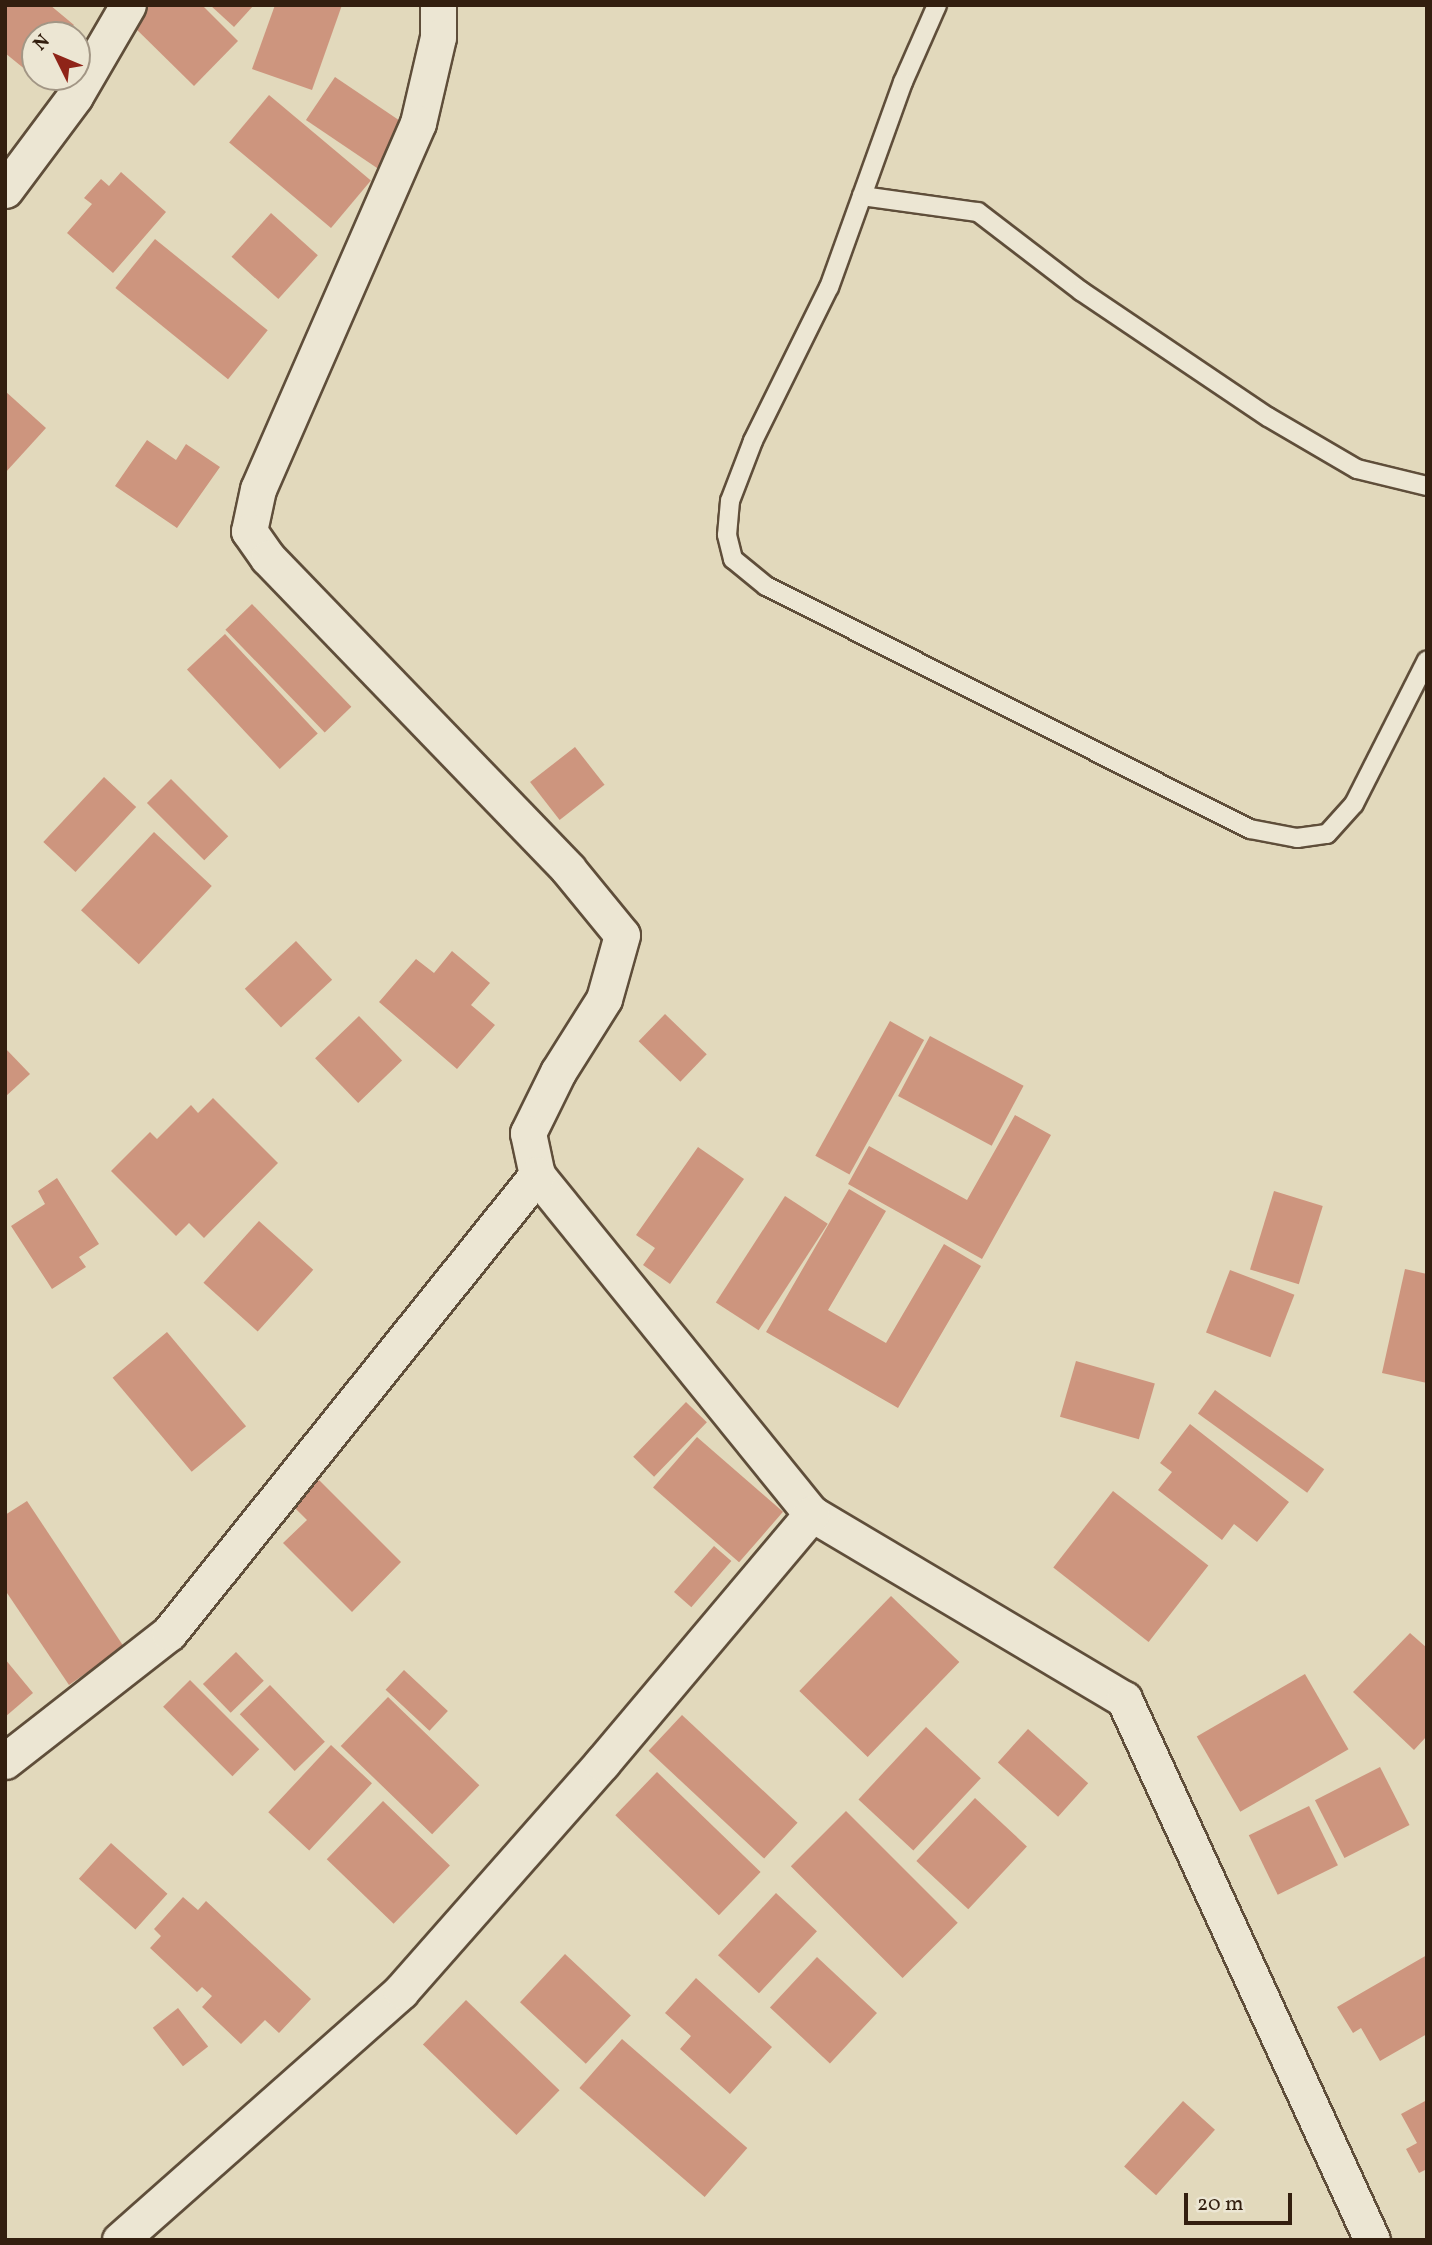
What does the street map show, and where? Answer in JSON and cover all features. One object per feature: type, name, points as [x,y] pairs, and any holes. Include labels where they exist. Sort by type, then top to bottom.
[{"type":"street","points":[[5,190],[75,96],[128,5]]},
{"type":"street","points":[[438,5],[438,37],[418,123],[258,489],[249,531],[268,558],[568,869],[622,935],[604,999],[558,1072],[528,1133],[537,1175],[812,1514],[1124,1699],[1372,2240]]},
{"type":"street","points":[[5,1761],[169,1633],[537,1175]]},
{"type":"street","points":[[120,2240],[401,1991],[602,1763],[812,1514]]},
{"type":"lane","points":[[937,5],[829,287],[753,442],[730,501],[727,535],[733,559],[766,586],[1250,829],[1297,838],[1327,834],[1354,804],[1427,660]]},
{"type":"lane","points":[[862,196],[978,212],[1081,291],[1268,417],[1357,469],[1427,486]]},
{"type":"building","points":[[5,5],[50,5],[69,21],[21,21],[21,66],[5,53]]},
{"type":"building","points":[[144,5],[202,5],[238,41],[194,86],[128,21]]},
{"type":"building","points":[[210,5],[254,5],[234,27]]},
{"type":"building","points":[[275,5],[342,5],[312,90],[252,69]]},
{"type":"building","points":[[335,77],[408,126],[379,169],[306,120]]},
{"type":"building","points":[[269,95],[371,180],[331,228],[229,142]]},
{"type":"building","points":[[121,172],[166,212],[113,273],[67,233],[92,204],[84,198],[101,179],[109,186]]},
{"type":"building","points":[[271,213],[318,255],[278,299],[232,257]]},
{"type":"building","points":[[155,239],[268,330],[228,379],[115,288]]},
{"type":"building","points":[[5,391],[46,428],[5,473]]},
{"type":"building","points":[[147,440],[176,460],[186,444],[220,467],[177,528],[115,486]]},
{"type":"building","points":[[252,604],[351,707],[325,733],[225,630]]},
{"type":"building","points":[[225,634],[318,733],[280,769],[187,669]]},
{"type":"building","points":[[575,747],[605,785],[560,820],[530,782]]},
{"type":"building","points":[[104,777],[136,807],[75,872],[43,842]]},
{"type":"building","points":[[171,779],[228,836],[204,860],[147,803]]},
{"type":"building","points":[[154,832],[212,886],[139,964],[81,910]]},
{"type":"building","points":[[296,941],[332,980],[281,1028],[245,989]]},
{"type":"building","points":[[452,951],[490,983],[471,1005],[495,1025],[457,1069],[379,1002],[416,959],[434,973]]},
{"type":"building","points":[[665,1014],[707,1054],[680,1082],[639,1041]]},
{"type":"building","points":[[359,1016],[402,1061],[358,1103],[315,1058]]},
{"type":"building","points":[[890,1021],[924,1040],[849,1175],[815,1156]]},
{"type":"building","points":[[930,1036],[1024,1086],[992,1146],[898,1096]]},
{"type":"building","points":[[5,1048],[30,1074],[5,1097]]},
{"type":"building","points":[[213,1098],[278,1163],[204,1238],[189,1223],[176,1236],[111,1171],[150,1132],[157,1139],[191,1105],[198,1113]]},
{"type":"building","points":[[1015,1115],[1051,1135],[982,1259],[848,1184],[869,1146],[967,1200]]},
{"type":"building","points":[[698,1147],[744,1179],[670,1284],[643,1265],[655,1248],[636,1235]]},
{"type":"building","points":[[57,1178],[99,1244],[79,1257],[86,1267],[52,1289],[11,1226],[45,1204],[38,1191]]},
{"type":"building","points":[[849,1189],[886,1211],[828,1310],[886,1343],[944,1244],[981,1266],[898,1408],[766,1332]]},
{"type":"building","points":[[1274,1191],[1323,1206],[1299,1284],[1250,1269]]},
{"type":"building","points":[[785,1196],[828,1224],[759,1330],[716,1303]]},
{"type":"building","points":[[259,1221],[313,1270],[258,1332],[203,1283]]},
{"type":"building","points":[[1405,1269],[1427,1274],[1427,1383],[1382,1373]]},
{"type":"building","points":[[1230,1270],[1294,1295],[1270,1357],[1206,1333]]},
{"type":"building","points":[[167,1332],[246,1426],[192,1472],[113,1378]]},
{"type":"building","points":[[1076,1361],[1155,1384],[1139,1439],[1060,1417]]},
{"type":"building","points":[[1215,1390],[1324,1469],[1307,1493],[1198,1413]]},
{"type":"building","points":[[686,1402],[707,1422],[654,1477],[633,1457]]},
{"type":"building","points":[[1190,1424],[1289,1502],[1257,1542],[1234,1524],[1222,1540],[1158,1490],[1172,1472],[1160,1463]]},
{"type":"building","points":[[697,1437],[783,1512],[739,1562],[653,1488]]},
{"type":"building","points":[[319,1480],[401,1562],[352,1612],[283,1543],[307,1520],[293,1506]]},
{"type":"building","points":[[1113,1491],[1208,1565],[1149,1642],[1053,1567]]},
{"type":"building","points":[[27,1501],[124,1647],[69,1685],[5,1590],[5,1515]]},
{"type":"building","points":[[714,1546],[731,1561],[691,1607],[674,1592]]},
{"type":"building","points":[[891,1596],[959,1662],[868,1757],[799,1691]]},
{"type":"building","points":[[1410,1633],[1427,1648],[1427,1736],[1414,1750],[1353,1692]]},
{"type":"building","points":[[236,1652],[264,1681],[231,1713],[203,1684]]},
{"type":"building","points":[[5,1659],[33,1693],[5,1717]]},
{"type":"building","points":[[404,1670],[448,1711],[429,1731],[386,1690]]},
{"type":"building","points":[[1305,1674],[1348,1749],[1240,1812],[1197,1736]]},
{"type":"building","points":[[190,1680],[259,1749],[232,1776],[163,1707]]},
{"type":"building","points":[[270,1685],[325,1742],[295,1771],[240,1714]]},
{"type":"building","points":[[388,1697],[479,1785],[432,1834],[341,1746]]},
{"type":"building","points":[[682,1715],[798,1823],[764,1859],[649,1751]]},
{"type":"building","points":[[926,1727],[981,1778],[913,1851],[858,1799]]},
{"type":"building","points":[[1028,1729],[1088,1783],[1058,1817],[998,1762]]},
{"type":"building","points":[[331,1745],[372,1783],[309,1850],[268,1812]]},
{"type":"building","points":[[1380,1767],[1410,1825],[1344,1858],[1315,1800]]},
{"type":"building","points":[[657,1772],[761,1872],[719,1915],[615,1815]]},
{"type":"building","points":[[975,1798],[1027,1846],[968,1909],[916,1861]]},
{"type":"building","points":[[383,1801],[450,1866],[394,1924],[327,1859]]},
{"type":"building","points":[[1309,1806],[1338,1865],[1278,1895],[1249,1835]]},
{"type":"building","points":[[846,1811],[958,1923],[903,1978],[791,1866]]},
{"type":"building","points":[[111,1843],[167,1894],[135,1930],[79,1879]]},
{"type":"building","points":[[776,1893],[817,1931],[759,1993],[718,1955]]},
{"type":"building","points":[[183,1897],[198,1910],[206,1901],[311,1999],[279,2033],[265,2020],[241,2044],[202,2007],[212,1996],[202,1987],[197,1992],[150,1948],[161,1936],[154,1929]]},
{"type":"building","points":[[565,1954],[631,2015],[586,2064],[520,2002]]},
{"type":"building","points":[[1427,1955],[1427,2034],[1380,2061],[1361,2028],[1353,2033],[1337,2007]]},
{"type":"building","points":[[817,1957],[877,2013],[830,2063],[770,2007]]},
{"type":"building","points":[[696,1978],[772,2047],[730,2094],[680,2049],[691,2036],[665,2013]]},
{"type":"building","points":[[466,2000],[560,2090],[516,2135],[423,2045]]},
{"type":"building","points":[[178,2008],[208,2047],[183,2066],[153,2028]]},
{"type":"building","points":[[622,2039],[747,2148],[705,2197],[579,2088]]},
{"type":"building","points":[[1427,2100],[1427,2169],[1419,2173],[1406,2149],[1417,2143],[1401,2114]]},
{"type":"building","points":[[1183,2101],[1215,2130],[1156,2195],[1124,2166]]}]
